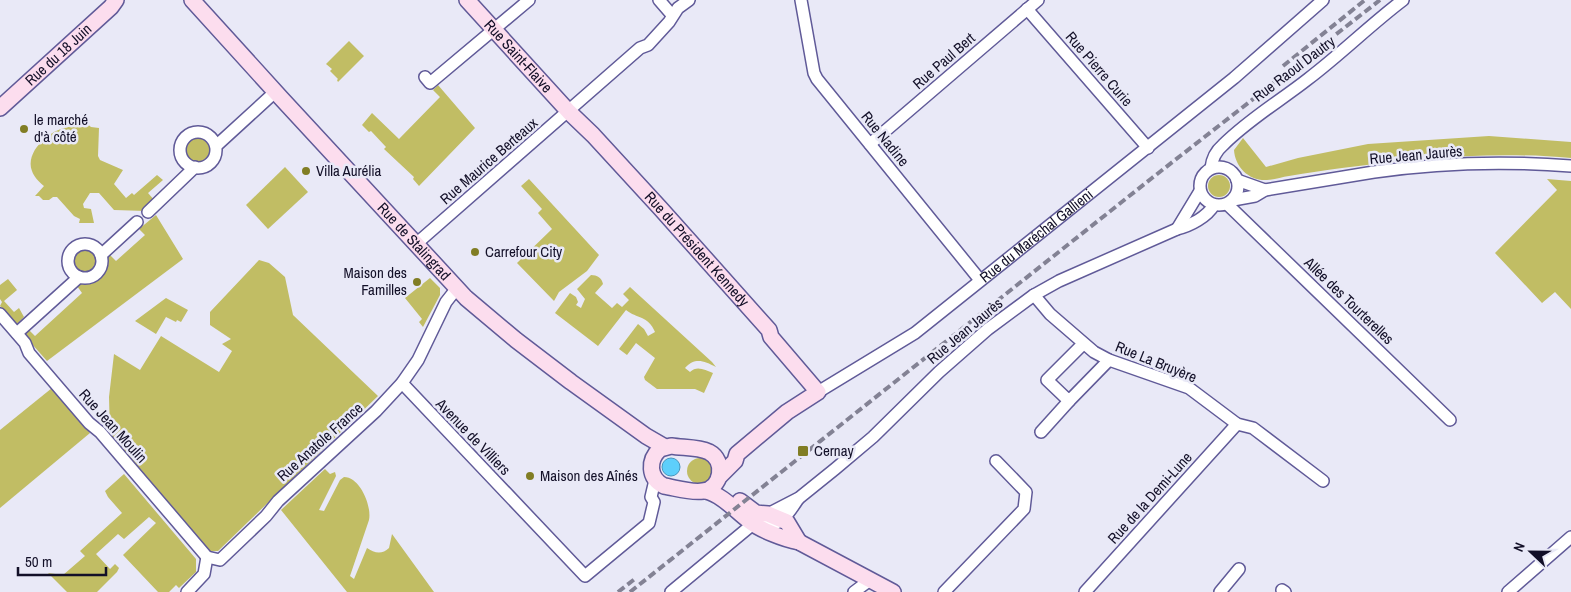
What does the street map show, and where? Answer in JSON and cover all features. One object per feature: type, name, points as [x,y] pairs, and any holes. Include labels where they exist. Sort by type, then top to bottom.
[{"type":"street","name":"Rue de Stalingrad","points":[[192,0],[466,298],[533,353],[617,416],[665,447]]},
{"type":"street","name":"Rue Saint-Flaive","points":[[467,0],[569,112]]},
{"type":"street","points":[[425,76],[430,83],[529,0]]},
{"type":"street","points":[[659,0],[672,15]]},
{"type":"street","name":"Rue Maurice Berteaux","points":[[416,244],[640,48],[648,45],[669,22],[678,8],[689,0]]},
{"type":"street","name":"Rue Nadine","points":[[801,0],[814,73],[817,80],[980,280]]},
{"type":"street","name":"Rue Paul Bert","points":[[870,144],[1038,0]]},
{"type":"street","name":"Rue du Maréchal Gallieni","points":[[719,478],[734,461],[737,454],[786,412],[915,333],[1234,78],[1322,0]]},
{"type":"street","name":"Rue Raoul Dautry","points":[[1212,168],[1212,161],[1222,145],[1340,54],[1374,22],[1403,0]]},
{"type":"street","name":"Rue du 18 Juin","points":[[0,108],[116,2]]},
{"type":"street","name":"Rue Pierre Curie","points":[[1027,9],[1148,148]]},
{"type":"street","points":[[216,146],[275,92]]},
{"type":"street","name":"Rue du Président Kennedy","points":[[569,112],[593,135],[661,209],[769,330],[771,337],[818,392]]},
{"type":"street","points":[[194,132],[205,133],[212,138],[216,146],[215,156],[209,164],[195,167],[185,162],[182,158],[180,147],[185,138],[194,132]]},
{"type":"street","name":"Rue Jean Jaurès","points":[[1230,202],[1255,196],[1265,190],[1375,172],[1505,164],[1571,166]]},
{"type":"street","points":[[148,212],[195,167]]},
{"type":"street","points":[[1224,167],[1234,174],[1237,180],[1238,190],[1230,202],[1214,205],[1205,200],[1200,191],[1199,184],[1201,178],[1212,168],[1224,167]]},
{"type":"street","name":"Rue Jean Jaurès","points":[[1237,180],[1265,190]]},
{"type":"street","points":[[1177,229],[1200,191]]},
{"type":"street","name":"Allée des Tourterelles","points":[[1230,202],[1450,420]]},
{"type":"street","name":"Rue Jean Jaurès","points":[[768,514],[799,498],[873,437],[939,372],[988,330],[1034,295],[1059,280],[1177,229],[1188,227],[1210,211],[1214,205]]},
{"type":"street","points":[[101,255],[137,222]]},
{"type":"street","points":[[82,245],[91,246],[101,255],[102,265],[96,274],[88,278],[79,277],[69,267],[69,257],[74,249],[82,245]]},
{"type":"street","points":[[17,333],[79,277]]},
{"type":"street","name":"Rue Anatole France","points":[[207,557],[213,560],[220,560],[266,516],[284,494],[369,418],[402,384],[418,360],[446,302],[457,288]]},
{"type":"street","name":"Rue La Bruyère","points":[[1034,295],[1050,314],[1094,352],[1109,360],[1189,388],[1237,424],[1253,428],[1323,481]]},
{"type":"street","name":"Rue Jean Moulin","points":[[0,314],[25,343],[29,353],[89,423],[100,432],[207,557]]},
{"type":"street","points":[[1069,401],[1047,380],[1083,344]]},
{"type":"street","points":[[1041,432],[1109,360]]},
{"type":"street","name":"Avenue de Villiers","points":[[402,384],[585,576],[649,523],[654,502],[652,497],[660,483]]},
{"type":"street","name":"Rue de la Demi-Lune","points":[[1085,592],[1237,424]]},
{"type":"street","points":[[719,478],[715,484],[706,490],[698,491],[660,483],[651,470],[652,461],[657,451],[670,446],[704,450],[711,453],[737,454]]},
{"type":"street","points":[[711,453],[719,462],[719,478],[722,487],[752,511],[768,514],[787,522],[799,542]]},
{"type":"street","points":[[944,592],[1024,509],[1026,492],[996,461]]},
{"type":"street","points":[[706,490],[716,494],[756,525],[787,540],[799,542],[893,592]]},
{"type":"street","name":"Rue Jean Jaurès","points":[[783,520],[799,498]]},
{"type":"street","points":[[670,592],[756,525],[773,526],[783,520]]},
{"type":"street","points":[[1508,592],[1571,537]]},
{"type":"street","points":[[186,592],[204,574],[207,557]]},
{"type":"street","points":[[1220,592],[1238,569]]},
{"type":"street","points":[[854,592],[870,580]]},
{"type":"shaded area","points":[[349,41],[364,56],[338,82],[338,79],[330,71],[332,69],[326,64]]},
{"type":"shaded area","points":[[438,85],[475,128],[419,186],[413,179],[414,177],[384,149],[386,147],[371,131],[369,132],[362,125],[372,113],[399,139],[440,97],[433,90]]},
{"type":"shaded area","points":[[85,122],[91,127],[99,128],[98,156],[100,160],[123,170],[114,184],[126,198],[132,193],[134,195],[157,175],[163,180],[148,193],[155,201],[146,211],[114,210],[99,193],[90,193],[83,204],[84,208],[91,209],[94,223],[79,223],[80,219],[74,216],[57,197],[43,200],[39,196],[35,196],[44,186],[34,175],[31,164],[32,157],[39,144],[58,130]]},
{"type":"shaded area","points":[[198,135],[208,139],[212,149],[208,159],[198,163],[188,159],[184,149],[188,139]]},
{"type":"shaded area","points":[[1489,136],[1571,142],[1571,158],[1485,155],[1399,161],[1286,176],[1272,180],[1260,180],[1244,172],[1237,162],[1234,150],[1243,138],[1266,167],[1298,158],[1368,144]]},
{"type":"shaded area","points":[[285,167],[308,192],[268,229],[246,205]]},
{"type":"shaded area","points":[[1219,175],[1229,182],[1230,186],[1223,196],[1219,197],[1209,190],[1208,186],[1215,176]]},
{"type":"shaded area","points":[[529,179],[599,255],[587,271],[559,292],[554,301],[517,263],[552,229],[538,213],[542,209],[521,186]]},
{"type":"shaded area","points":[[1547,179],[1571,181],[1571,309],[1555,292],[1542,303],[1495,253],[1557,190]]},
{"type":"shaded area","points":[[156,215],[183,259],[47,361],[24,335],[29,330],[35,336],[82,293],[77,286],[82,281],[91,280],[99,276],[105,265],[105,260],[110,255],[116,261],[145,235],[139,229]]},
{"type":"shaded area","points":[[86,250],[94,254],[98,262],[94,270],[86,274],[78,270],[74,262],[78,254]]},
{"type":"shaded area","points":[[259,260],[269,263],[285,277],[293,315],[378,396],[218,551],[209,551],[110,435],[109,397],[114,354],[140,370],[161,336],[219,372],[232,351],[222,344],[231,339],[210,325],[210,312]]},
{"type":"shaded area","points":[[591,275],[602,280],[603,284],[595,293],[612,308],[617,303],[622,307],[629,300],[623,294],[630,287],[712,362],[716,367],[708,363],[696,361],[685,368],[690,372],[698,368],[713,373],[704,393],[695,389],[657,389],[645,380],[644,377],[655,358],[636,343],[627,355],[619,349],[638,324],[648,336],[655,332],[646,320],[626,310],[598,346],[555,313],[570,293],[576,297],[578,302],[576,305],[581,308],[585,299],[577,289]]},
{"type":"shaded area","points":[[430,278],[440,288],[440,295],[423,327],[419,322],[422,319],[405,298]]},
{"type":"shaded area","points":[[8,279],[17,290],[4,301],[14,312],[19,308],[24,317],[17,324],[0,306],[2,302],[0,299],[0,285]]},
{"type":"shaded area","points":[[166,298],[188,310],[181,322],[177,320],[176,322],[166,317],[156,334],[135,321]]},
{"type":"shaded area","points":[[52,388],[90,433],[0,508],[0,430]]},
{"type":"shaded area","points":[[700,458],[709,462],[713,471],[709,480],[700,484],[691,480],[687,471],[691,462]]},
{"type":"shaded area","points":[[325,469],[330,474],[335,472],[336,476],[319,510],[324,511],[340,480],[344,477],[350,478],[360,487],[369,507],[369,520],[350,576],[354,579],[367,548],[372,551],[384,552],[389,548],[392,534],[434,592],[347,592],[281,510]]},
{"type":"shaded area","points":[[124,474],[196,559],[196,572],[179,588],[176,585],[169,592],[158,592],[123,555],[156,523],[149,517],[124,539],[118,534],[96,554],[110,569],[115,564],[119,568],[97,592],[67,592],[48,573],[63,575],[85,556],[80,551],[122,513],[105,491]]},
{"type":"water","points":[[667,458],[675,458],[680,463],[678,474],[667,476],[662,471],[662,463]]},
{"type":"railway","points":[[1283,66],[1365,0]]},
{"type":"railway","points":[[630,592],[1152,178],[1380,0]]},
{"type":"railway","points":[[618,592],[636,578]]},
{"type":"place","name":"le marché d'à côté","points":[[24,129]]},
{"type":"place","name":"Villa Aurélia","points":[[306,171]]},
{"type":"place","name":"Carrefour City","points":[[475,252]]},
{"type":"place","name":"Maison des Familles","points":[[417,282]]},
{"type":"place","name":"Cernay","points":[[803,451]]},
{"type":"place","name":"Maison des Aînés","points":[[530,476]]}]
